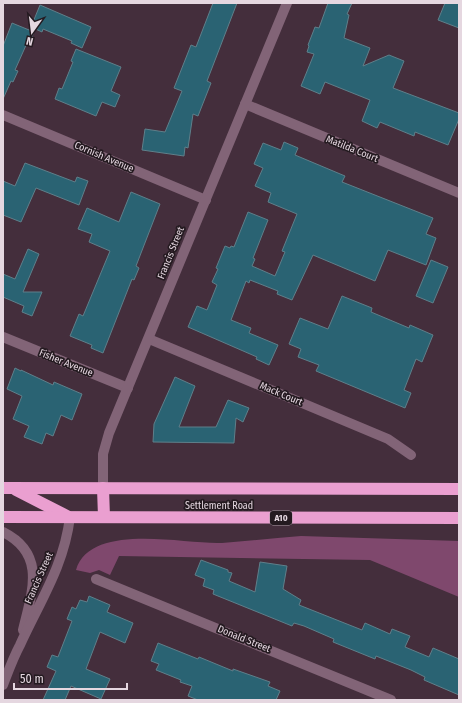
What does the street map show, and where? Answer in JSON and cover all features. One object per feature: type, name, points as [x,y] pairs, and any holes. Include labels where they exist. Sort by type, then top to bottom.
[{"type":"highway","name":"Settlement Road","points":[[6,486],[103,488],[459,489]]},
{"type":"highway","points":[[6,486],[70,517]]},
{"type":"highway","name":"Francis Street","points":[[103,488],[104,517]]},
{"type":"highway","name":"Settlement Road","points":[[3,517],[459,518]]},
{"type":"street","name":"Francis Street","points":[[103,488],[103,458],[106,441],[287,3]]},
{"type":"street","name":"Matilda Court","points":[[245,104],[459,193]]},
{"type":"street","name":"Cornish Avenue","points":[[3,115],[206,200]]},
{"type":"street","name":"Fisher Avenue","points":[[3,338],[128,388]]},
{"type":"street","name":"Mack Court","points":[[149,339],[388,439],[411,455]]},
{"type":"street","name":"Francis Street","points":[[3,685],[19,645],[56,572],[66,542],[70,517]]},
{"type":"street","name":"Francis Street","points":[[3,532],[16,539],[24,548],[30,560],[34,574],[33,590],[19,645]]},
{"type":"street","name":"Donald Street","points":[[96,579],[390,700]]},
{"type":"shaded area","points":[[301,536],[459,541],[459,597],[370,560],[119,556],[110,575],[99,570],[90,573],[76,570],[85,555],[100,545],[119,540],[141,539],[222,543]]},
{"type":"building","points":[[213,3],[237,3],[207,81],[211,83],[198,116],[193,114],[188,148],[185,147],[184,156],[142,150],[145,129],[165,132],[182,91],[174,88],[191,45],[196,47]]},
{"type":"building","points":[[328,3],[352,3],[347,14],[349,15],[344,38],[370,48],[363,66],[389,55],[404,61],[393,88],[459,113],[459,119],[448,145],[415,132],[414,136],[380,122],[377,128],[362,121],[370,100],[325,82],[320,94],[301,86],[314,54],[307,52],[308,45],[315,27],[319,28]]},
{"type":"building","points":[[445,3],[459,3],[459,28],[438,20]]},
{"type":"building","points":[[40,5],[91,27],[82,48],[71,43],[72,41],[43,29],[42,32],[31,27]]},
{"type":"building","points":[[12,23],[34,32],[29,44],[27,43],[15,70],[18,71],[13,82],[11,81],[3,99],[3,46]]},
{"type":"building","points":[[76,49],[121,67],[111,91],[120,95],[115,107],[102,102],[96,116],[55,99],[59,88],[62,89],[73,62],[71,61]]},
{"type":"building","points":[[284,142],[298,148],[295,155],[345,176],[342,182],[433,218],[426,234],[436,238],[426,265],[388,250],[375,281],[313,255],[292,300],[277,294],[278,291],[250,280],[249,283],[246,281],[231,320],[251,328],[249,333],[278,345],[269,365],[256,359],[257,357],[188,327],[197,306],[207,310],[217,285],[212,282],[218,269],[216,268],[225,246],[230,248],[231,246],[234,247],[248,212],[268,220],[253,258],[255,259],[252,266],[275,276],[285,252],[282,251],[297,214],[268,202],[271,193],[255,186],[263,168],[254,164],[263,143],[281,150]]},
{"type":"building","points":[[25,163],[75,182],[77,177],[88,181],[79,205],[36,188],[21,222],[3,215],[3,181],[15,186]]},
{"type":"building","points":[[131,192],[160,204],[136,266],[139,268],[134,280],[132,279],[103,353],[91,348],[92,345],[70,336],[79,314],[83,316],[110,251],[89,242],[92,234],[78,229],[87,208],[119,222]]},
{"type":"building","points":[[28,249],[39,254],[23,292],[42,292],[32,316],[22,312],[24,306],[3,297],[3,274],[15,279]]},
{"type":"building","points":[[431,260],[448,267],[433,303],[416,296]]},
{"type":"building","points":[[342,296],[372,308],[371,312],[409,328],[410,325],[433,335],[422,362],[416,359],[404,390],[411,393],[405,408],[316,371],[319,365],[298,357],[301,349],[289,344],[300,318],[328,329]]},
{"type":"building","points":[[15,368],[53,385],[54,382],[82,394],[72,420],[61,415],[53,436],[46,433],[42,444],[24,437],[29,426],[13,419],[22,396],[7,389]]},
{"type":"building","points":[[175,377],[195,386],[179,427],[216,427],[228,400],[249,408],[243,422],[236,418],[234,443],[153,442],[154,424]]},
{"type":"building","points":[[201,560],[228,570],[228,572],[232,573],[229,581],[255,592],[260,562],[287,566],[283,589],[301,600],[299,605],[362,630],[365,623],[390,634],[392,629],[410,636],[405,647],[429,657],[433,648],[459,659],[459,695],[424,680],[425,677],[411,670],[376,656],[375,659],[333,642],[334,639],[304,626],[294,623],[292,626],[213,594],[214,590],[203,586],[205,579],[195,575]]},
{"type":"building","points":[[89,596],[110,605],[107,612],[133,623],[125,643],[100,632],[86,669],[110,679],[101,699],[71,686],[65,700],[43,700],[56,671],[47,667],[52,655],[58,657],[72,621],[67,619],[72,607],[76,609],[80,600],[87,602]]},
{"type":"building","points":[[158,643],[198,659],[199,657],[233,671],[233,669],[270,682],[268,686],[280,691],[276,700],[198,700],[188,696],[192,686],[180,682],[181,680],[156,670],[159,664],[151,661]]}]
